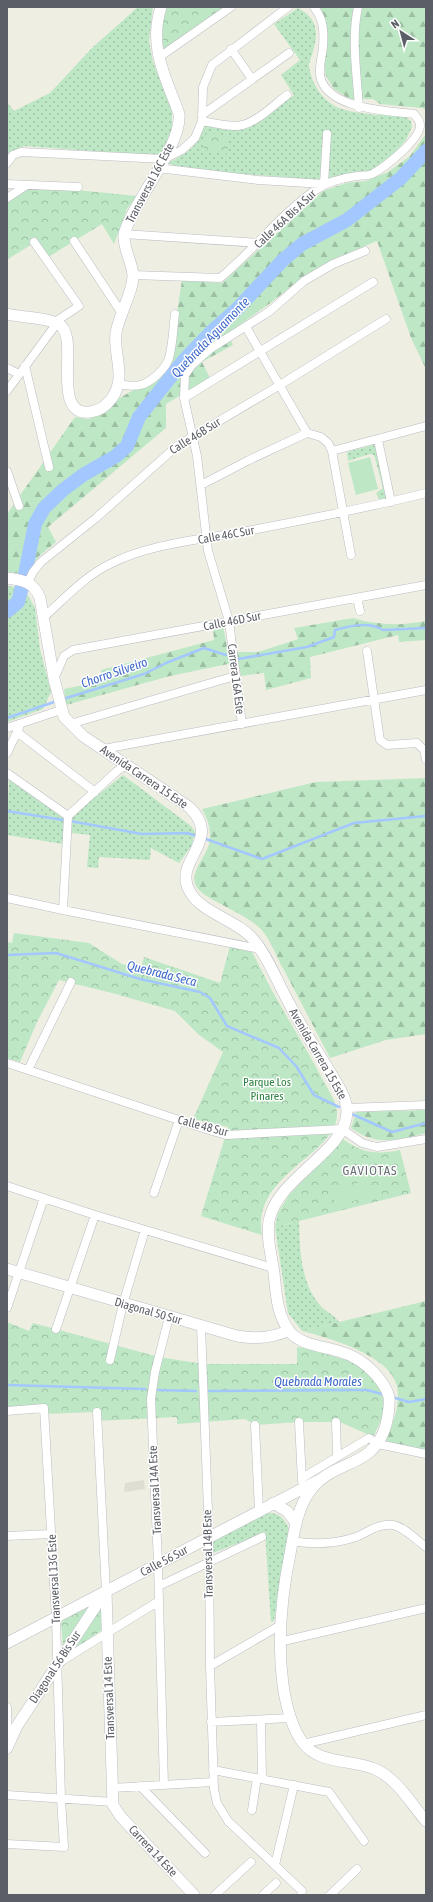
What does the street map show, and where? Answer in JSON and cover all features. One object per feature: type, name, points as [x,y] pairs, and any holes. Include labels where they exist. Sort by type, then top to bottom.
[{"type":"street","name":"Transversal 16C Este","points":[[118,384],[120,366],[116,334],[121,312],[131,287],[133,275],[124,243],[124,234],[173,140],[180,121],[179,114],[158,58],[157,38],[161,7]]},
{"type":"street","points":[[158,58],[231,7]]},
{"type":"street","points":[[161,163],[182,150],[195,138],[202,118],[202,100],[206,77],[212,65],[288,7]]},
{"type":"street","points":[[314,7],[320,15],[324,32],[320,70],[322,81],[332,94],[359,108],[356,41],[356,18],[358,7]]},
{"type":"street","points":[[231,49],[252,79]]},
{"type":"street","points":[[202,118],[252,79],[289,53]]},
{"type":"street","points":[[202,118],[234,126],[243,125],[260,116],[287,95]]},
{"type":"street","name":"Calle 46A Bis A Sur","points":[[133,275],[220,278],[242,260],[287,214],[324,184],[336,180],[370,175],[396,158],[410,142],[420,126],[419,120],[414,114],[359,108]]},
{"type":"street","points":[[7,163],[13,155],[20,152],[29,151],[161,163],[258,180],[324,184],[327,134]]},
{"type":"street","points":[[7,184],[78,188]]},
{"type":"street","points":[[7,198],[27,185]]},
{"type":"street","points":[[124,234],[258,243]]},
{"type":"street","points":[[74,241],[121,312]]},
{"type":"street","points":[[7,391],[56,322],[79,306],[34,242]]},
{"type":"street","points":[[351,556],[332,451],[328,443],[321,437],[307,432],[246,327],[270,310],[304,280],[333,264],[365,251]]},
{"type":"street","points":[[184,398],[373,282]]},
{"type":"street","points":[[7,314],[56,322],[64,330],[68,339],[68,397],[76,408],[89,412],[99,409],[107,404],[114,396],[118,384],[132,386],[141,385],[153,378],[162,368],[169,359],[174,314]]},
{"type":"street","name":"Calle 46B Sur","points":[[28,582],[33,572],[41,562],[96,518],[169,452],[386,319]]},
{"type":"street","name":"Carrera 16A Este","points":[[242,724],[229,621],[209,558],[194,436],[184,398],[185,375],[192,365],[210,349],[246,327]]},
{"type":"street","points":[[25,366],[49,467]]},
{"type":"street","points":[[7,368],[19,374]]},
{"type":"street","points":[[332,451],[426,426]]},
{"type":"street","points":[[201,486],[249,460],[307,432]]},
{"type":"street","points":[[378,440],[391,502]]},
{"type":"street","points":[[7,471],[19,506]]},
{"type":"street","name":"Calle 46C Sur","points":[[44,617],[91,575],[110,564],[141,552],[206,538],[344,513],[426,493]]},
{"type":"street","points":[[7,578],[28,582]]},
{"type":"street","name":"Avenida Carrera 15 Este","points":[[28,582],[38,592],[44,617],[60,708],[70,724],[103,749],[193,811],[198,820],[201,837],[187,869],[185,881],[188,890],[198,902],[245,930],[260,949],[289,1005],[340,1089],[347,1108],[347,1115],[342,1129],[327,1148],[284,1191],[273,1208],[268,1227],[279,1310],[289,1330],[301,1340],[344,1353],[358,1360],[375,1374],[389,1398],[385,1428],[374,1441],[365,1456],[338,1469],[321,1480],[304,1501],[296,1523],[281,1601],[279,1642],[284,1690],[291,1718],[303,1744]]},
{"type":"street","name":"Calle 46D Sur","points":[[54,679],[63,658],[71,650],[426,585]]},
{"type":"street","points":[[357,598],[360,611]]},
{"type":"street","points":[[367,651],[375,699],[378,736],[383,743],[387,744],[417,743],[424,750],[426,759]]},
{"type":"street","points":[[70,724],[235,676]]},
{"type":"street","points":[[103,749],[426,690]]},
{"type":"street","points":[[7,728],[22,724],[60,708]]},
{"type":"street","points":[[7,753],[22,724]]},
{"type":"street","points":[[17,732],[95,792]]},
{"type":"street","points":[[63,910],[68,816],[126,765]]},
{"type":"street","points":[[7,773],[68,816]]},
{"type":"street","points":[[7,898],[260,949]]},
{"type":"street","points":[[28,1070],[71,982]]},
{"type":"street","name":"Calle 48 Sur","points":[[7,1062],[226,1135],[342,1129]]},
{"type":"street","points":[[347,1108],[426,1105]]},
{"type":"street","points":[[154,1192],[178,1120]]},
{"type":"street","points":[[342,1129],[358,1141],[372,1146],[388,1146],[426,1139]]},
{"type":"street","points":[[7,1186],[145,1230],[273,1268]]},
{"type":"street","points":[[7,1308],[44,1198]]},
{"type":"street","points":[[56,1329],[95,1214]]},
{"type":"street","points":[[110,1360],[123,1304],[145,1230]]},
{"type":"street","name":"Diagonal 50 Sur","points":[[7,1269],[169,1317],[252,1338],[277,1336],[289,1330]]},
{"type":"street","name":"Transversal 14A Este","points":[[164,1785],[159,1586],[151,1399],[155,1372],[169,1317]]},
{"type":"street","name":"Transversal 14B Este","points":[[202,1326],[209,1562],[213,1782],[217,1803],[224,1815],[233,1826],[302,1893]]},
{"type":"street","name":"Transversal 13G Este","points":[[7,1411],[44,1408],[56,1618],[61,1799],[64,1847],[7,1844]]},
{"type":"street","points":[[96,1412],[106,1592]]},
{"type":"street","points":[[299,1422],[302,1483]]},
{"type":"street","points":[[336,1422],[337,1456]]},
{"type":"street","points":[[255,1425],[259,1510]]},
{"type":"street","points":[[374,1441],[426,1454]]},
{"type":"street","name":"Calle 56 Sur","points":[[7,1643],[273,1503],[337,1456],[374,1441]]},
{"type":"street","name":"Calle 56 Sur","points":[[302,1483],[321,1480]]},
{"type":"street","points":[[273,1503],[287,1511],[296,1523]]},
{"type":"street","points":[[292,1541],[307,1544],[343,1541],[379,1526],[388,1525],[402,1529],[426,1548]]},
{"type":"street","points":[[7,1536],[51,1534]]},
{"type":"street","points":[[159,1586],[262,1537]]},
{"type":"street","name":"Transversal 14 Este","points":[[106,1592],[113,1804]]},
{"type":"street","name":"Diagonal 56 Bis Sur","points":[[8,1746],[17,1726],[93,1608],[106,1592]]},
{"type":"street","points":[[58,1664],[159,1601]]},
{"type":"street","points":[[279,1642],[426,1608]]},
{"type":"street","points":[[210,1666],[280,1626]]},
{"type":"street","points":[[7,1707],[8,1746]]},
{"type":"street","points":[[303,1744],[426,1715]]},
{"type":"street","points":[[211,1722],[261,1721],[291,1718]]},
{"type":"street","points":[[252,1810],[260,1779],[261,1721]]},
{"type":"street","points":[[303,1744],[309,1750],[322,1756],[364,1765],[383,1774],[401,1789],[426,1822]]},
{"type":"street","points":[[213,1770],[329,1792],[364,1841]]},
{"type":"street","points":[[112,1788],[213,1782]]},
{"type":"street","points":[[274,1865],[294,1785]]},
{"type":"street","points":[[140,1786],[205,1853]]},
{"type":"street","points":[[7,1795],[113,1804]]},
{"type":"street","name":"Carrera 14 Este","points":[[113,1804],[121,1817],[194,1895]]},
{"type":"street","points":[[215,1895],[251,1862]]},
{"type":"street","points":[[330,1895],[357,1869]]},
{"type":"street","points":[[263,1895],[276,1883]]},
{"type":"shaded area","points":[[144,1480],[145,1489],[124,1492],[125,1483]]},
{"type":"green space","points":[[138,7],[153,7],[149,41],[153,62],[172,111],[172,131],[160,156],[24,146],[7,154],[7,102],[14,111],[50,93],[92,48]]},
{"type":"green space","points":[[165,7],[226,7],[163,52],[162,20]]},
{"type":"green space","points":[[315,7],[426,7],[426,110],[422,108],[380,104],[373,99],[350,99],[334,89],[326,76],[324,64],[328,34],[324,17]]},
{"type":"green space","points":[[298,8],[309,16],[315,26],[316,38],[309,66],[313,82],[317,89],[327,101],[341,109],[369,114],[404,116],[411,121],[412,127],[406,140],[387,161],[369,172],[346,174],[320,180],[182,169],[168,163],[186,153],[195,145],[204,126],[237,130],[256,124],[294,95],[281,75],[300,60],[274,24]]},
{"type":"green space","points":[[426,131],[426,369],[411,338],[377,241],[336,258],[306,275],[228,333],[233,345],[202,362],[210,378],[166,404],[166,428],[48,527],[56,542],[38,557],[29,573],[7,573],[7,514],[75,417],[89,419],[100,414],[118,399],[168,370],[182,280],[222,283],[323,191],[346,183],[366,181],[388,172],[410,156],[425,135]]},
{"type":"green space","points":[[207,132],[230,137],[226,155],[203,150]]},
{"type":"green space","points":[[26,185],[137,196],[127,209],[114,244],[102,224],[45,259],[34,243],[8,259],[7,200]]},
{"type":"green space","points":[[373,445],[376,447],[386,497],[385,500],[380,501],[376,493],[383,488],[374,455],[370,454],[348,461],[347,452]]},
{"type":"green space","points":[[370,457],[378,489],[356,495],[348,463]]},
{"type":"green space","points":[[7,586],[20,587],[25,590],[35,608],[40,649],[51,692],[43,709],[7,722]]},
{"type":"green space","points":[[353,618],[389,624],[408,624],[426,621],[426,640],[399,642],[398,635],[310,657],[311,678],[266,690],[264,673],[241,676],[238,662],[170,676],[66,705],[64,689],[102,681],[101,670],[214,640],[213,627],[223,625],[228,652],[258,652],[298,639],[294,628]]},
{"type":"green space","points":[[123,775],[191,826],[195,832],[192,845],[179,863],[151,848],[150,860],[99,857],[98,868],[87,867],[90,835],[64,832],[63,844],[7,835],[9,779],[69,818]]},
{"type":"green space","points":[[426,778],[426,1034],[386,1040],[330,1058],[265,934],[249,920],[208,897],[196,886],[194,881],[196,870],[207,849],[210,839],[209,826],[202,809],[316,782]]},
{"type":"green space","name":"Parque Los Pinares","points":[[14,933],[89,943],[122,964],[141,968],[144,957],[220,983],[230,946],[252,952],[275,997],[308,1052],[330,1093],[337,1112],[334,1127],[325,1140],[281,1180],[269,1196],[262,1214],[262,1235],[201,1216],[228,1127],[193,1119],[223,1052],[199,1035],[175,1011],[59,980],[37,1022],[20,1062],[7,1058],[7,942],[12,943]]},
{"type":"green space","points":[[426,1110],[426,1133],[416,1136],[396,1140],[379,1140],[360,1134],[351,1128],[356,1112]]},
{"type":"green space","points":[[343,1139],[356,1147],[370,1152],[392,1152],[400,1150],[411,1193],[275,1227],[278,1213],[289,1195]]},
{"type":"green space","points":[[369,1180],[374,1195],[336,1206],[331,1191]]},
{"type":"green space","points":[[299,1221],[302,1264],[308,1285],[319,1304],[339,1322],[302,1331],[288,1313],[275,1227]]},
{"type":"green space","points":[[426,1301],[426,1450],[385,1443],[397,1408],[398,1393],[397,1386],[392,1375],[383,1365],[371,1357],[342,1343],[302,1331]]},
{"type":"green space","points":[[7,1322],[29,1331],[33,1323],[159,1357],[203,1364],[297,1364],[297,1347],[305,1348],[360,1364],[384,1390],[384,1414],[374,1435],[369,1435],[340,1422],[299,1422],[255,1425],[245,1419],[177,1424],[177,1417],[97,1421],[96,1412],[45,1414],[44,1408],[7,1411]]},
{"type":"green space","points":[[268,1513],[276,1514],[281,1517],[289,1528],[274,1621],[271,1622],[265,1532],[213,1553],[212,1541]]},
{"type":"green space","points":[[102,1600],[102,1630],[71,1651]]},
{"type":"green space","points":[[92,1602],[63,1647],[61,1620]]},
{"type":"waterway","name":"Quebrada Aguamonte","points":[[25,574],[35,524],[44,508],[63,490],[83,475],[116,456],[127,446],[139,417],[184,360],[210,333],[237,309],[283,260],[302,244],[347,220],[401,178],[426,151]]},
{"type":"waterway","name":"Quebrada Aguamonte","points":[[7,611],[18,602],[22,587]]},
{"type":"waterway","name":"Chorro Silveiro","points":[[238,659],[307,647],[334,637],[335,630],[359,625],[378,627],[383,630],[426,628]]},
{"type":"waterway","name":"Chorro Silveiro","points":[[63,699],[144,674],[166,663],[204,648],[226,655]]},
{"type":"waterway","name":"Chorro Silveiro","points":[[7,718],[57,701]]},
{"type":"waterway","points":[[7,811],[63,820]]},
{"type":"waterway","points":[[203,838],[262,859],[354,823],[426,816]]},
{"type":"waterway","points":[[70,821],[142,834],[187,833],[197,836]]},
{"type":"waterway","name":"Quebrada Seca","points":[[7,955],[56,953],[140,979],[200,992],[210,998],[227,1026],[279,1048],[296,1066],[314,1095],[339,1107]]},
{"type":"waterway","name":"Quebrada Seca","points":[[352,1114],[392,1132],[426,1123]]},
{"type":"waterway","name":"Quebrada Morales","points":[[7,1385],[145,1389]]},
{"type":"waterway","name":"Quebrada Morales","points":[[158,1390],[196,1391]]},
{"type":"waterway","name":"Quebrada Morales","points":[[209,1391],[367,1390],[385,1395]]},
{"type":"waterway","name":"Quebrada Morales","points":[[392,1397],[409,1402],[426,1399]]},
{"type":"district","name":"GAVIOTAS","points":[[370,1170]]}]
